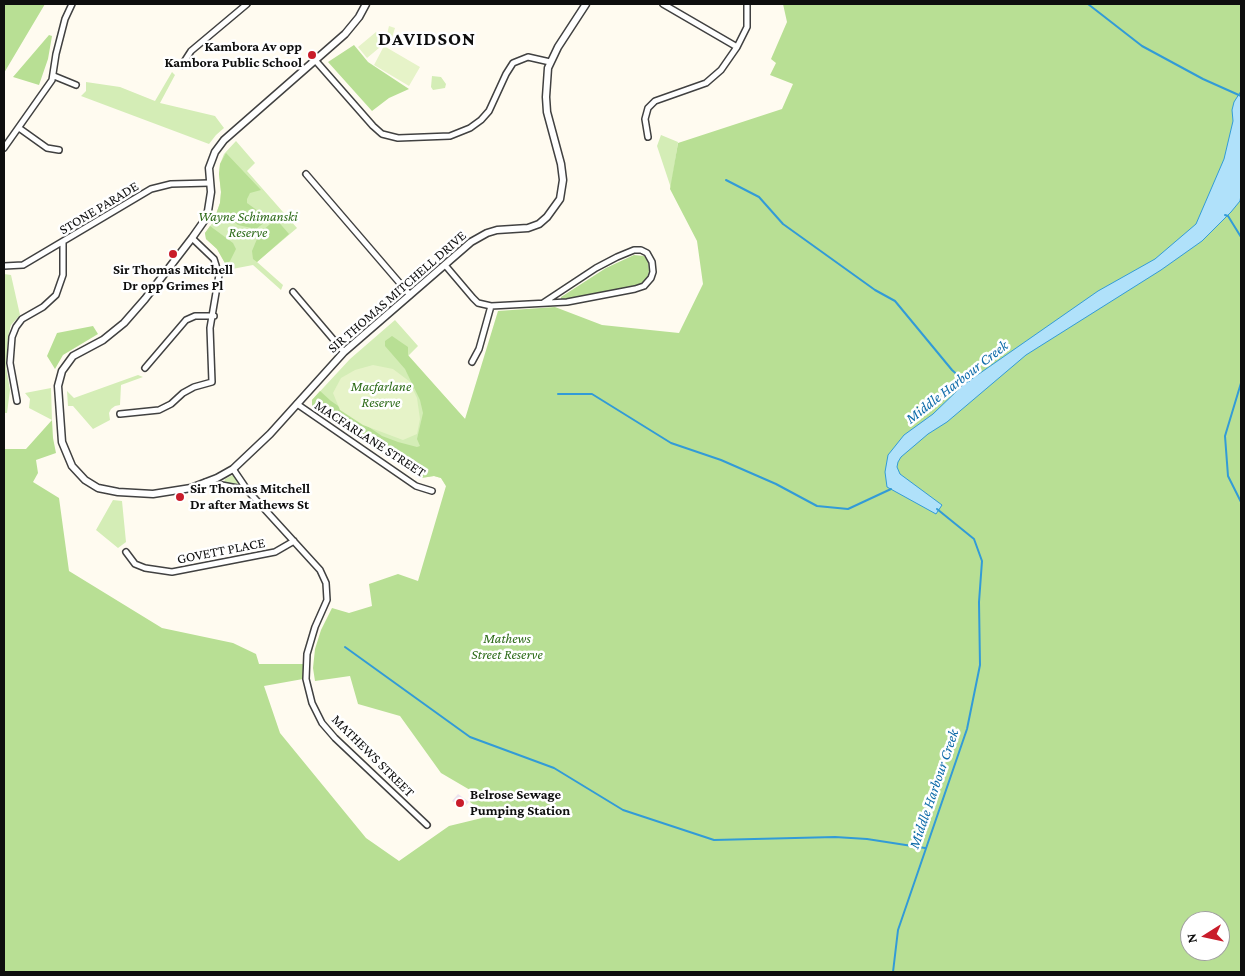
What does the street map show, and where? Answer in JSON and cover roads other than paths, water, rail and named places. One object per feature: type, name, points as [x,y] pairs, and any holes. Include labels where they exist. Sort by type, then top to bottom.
[{"type":"street","points":[[4,148],[54,76],[56,54],[65,19],[72,4]]},
{"type":"street","points":[[182,65],[191,51],[247,4]]},
{"type":"street","name":"SIR THOMAS MITCHELL DRIVE","points":[[366,4],[359,17],[345,34],[224,140],[215,152],[210,168],[210,200],[204,221],[145,300],[124,323],[103,340],[73,356],[62,371],[58,386],[60,429],[65,452],[72,466],[85,480],[98,488],[118,492],[153,494],[191,488],[233,469],[270,434],[344,352],[471,242],[487,233],[507,228],[528,228],[538,224],[552,212],[560,200],[563,186],[562,170],[546,105],[546,87],[550,62],[586,4]]},
{"type":"street","points":[[663,4],[737,47]]},
{"type":"street","points":[[648,137],[645,120],[648,108],[655,101],[706,83],[721,70],[737,47],[747,27],[747,4]]},
{"type":"street","points":[[315,60],[373,126],[382,134],[398,138],[450,136],[470,128],[482,120],[489,111],[513,63],[528,57],[550,62]]},
{"type":"street","points":[[54,76],[76,85]]},
{"type":"street","points":[[19,128],[47,148],[59,150]]},
{"type":"street","points":[[306,174],[410,295]]},
{"type":"street","name":"STONE PARADE","points":[[4,266],[23,265],[151,189],[171,184],[210,183]]},
{"type":"street","points":[[120,414],[159,410],[171,404],[183,393],[194,387],[212,382],[210,328],[214,316],[219,275],[214,259],[205,248],[192,238]]},
{"type":"street","points":[[17,401],[10,363],[12,337],[22,319],[43,307],[56,295],[63,275],[64,242]]},
{"type":"street","points":[[445,265],[478,303],[491,306],[567,302],[644,286],[651,278],[653,272],[652,262],[647,253],[641,250],[634,250],[596,268],[543,303]]},
{"type":"street","points":[[293,292],[344,352]]},
{"type":"street","points":[[472,362],[479,349],[491,306]]},
{"type":"street","points":[[145,368],[186,320],[195,316],[214,316]]},
{"type":"street","name":"MACFARLANE STREET","points":[[297,404],[416,486],[432,491]]},
{"type":"street","name":"MATHEWS STREET","points":[[233,469],[248,490],[320,570],[326,583],[327,600],[306,654],[306,679],[312,703],[322,723],[335,738],[427,825]]},
{"type":"street","points":[[206,482],[248,490]]},
{"type":"street","name":"GOVETT PLACE","points":[[126,552],[135,564],[145,568],[172,572],[275,552],[294,541]]},
{"type":"water","points":[[1241,91],[1241,195],[1240,201],[1231,212],[1202,241],[1161,270],[1026,355],[947,422],[928,434],[901,457],[897,467],[900,474],[942,505],[936,514],[887,487],[885,472],[888,455],[904,435],[933,414],[963,385],[1098,291],[1155,259],[1196,224],[1224,159],[1233,121],[1232,110],[1234,102]]},
{"type":"waterway","points":[[1088,4],[1142,46],[1203,79],[1241,96]]},
{"type":"waterway","points":[[726,180],[759,197],[783,224],[875,290],[895,301],[952,370],[962,379],[969,381]]},
{"type":"waterway","points":[[1225,215],[1228,216],[1241,237]]},
{"type":"waterway","points":[[1241,383],[1225,436],[1228,476],[1241,502]]},
{"type":"waterway","points":[[558,394],[592,394],[671,443],[721,460],[776,484],[817,506],[848,509],[891,489]]},
{"type":"waterway","name":"Middle Harbour Creek","points":[[893,972],[898,930],[967,729],[980,665],[979,602],[982,561],[974,539],[937,509]]},
{"type":"waterway","points":[[345,647],[470,737],[554,768],[623,810],[714,840],[835,837],[867,839],[925,848]]},
{"type":"place","name":"Kambora Av opp Kambora Public School","points":[[312,55]]},
{"type":"place","name":"Sir Thomas Mitchell Dr opp Grimes Pl","points":[[173,254]]},
{"type":"place","name":"Sir Thomas Mitchell Dr after Mathews St","points":[[180,497]]},
{"type":"place","name":"Belrose Sewage Pumping Station","points":[[460,803]]},
{"type":"district","name":"DAVIDSON","points":[[427,39]]},
{"type":"park label","name":"Wayne Schimanski Reserve","points":[[248,226]]},
{"type":"park label","name":"Macfarlane Reserve","points":[[381,396]]},
{"type":"park label","name":"Mathews Street Reserve","points":[[507,648]]}]
